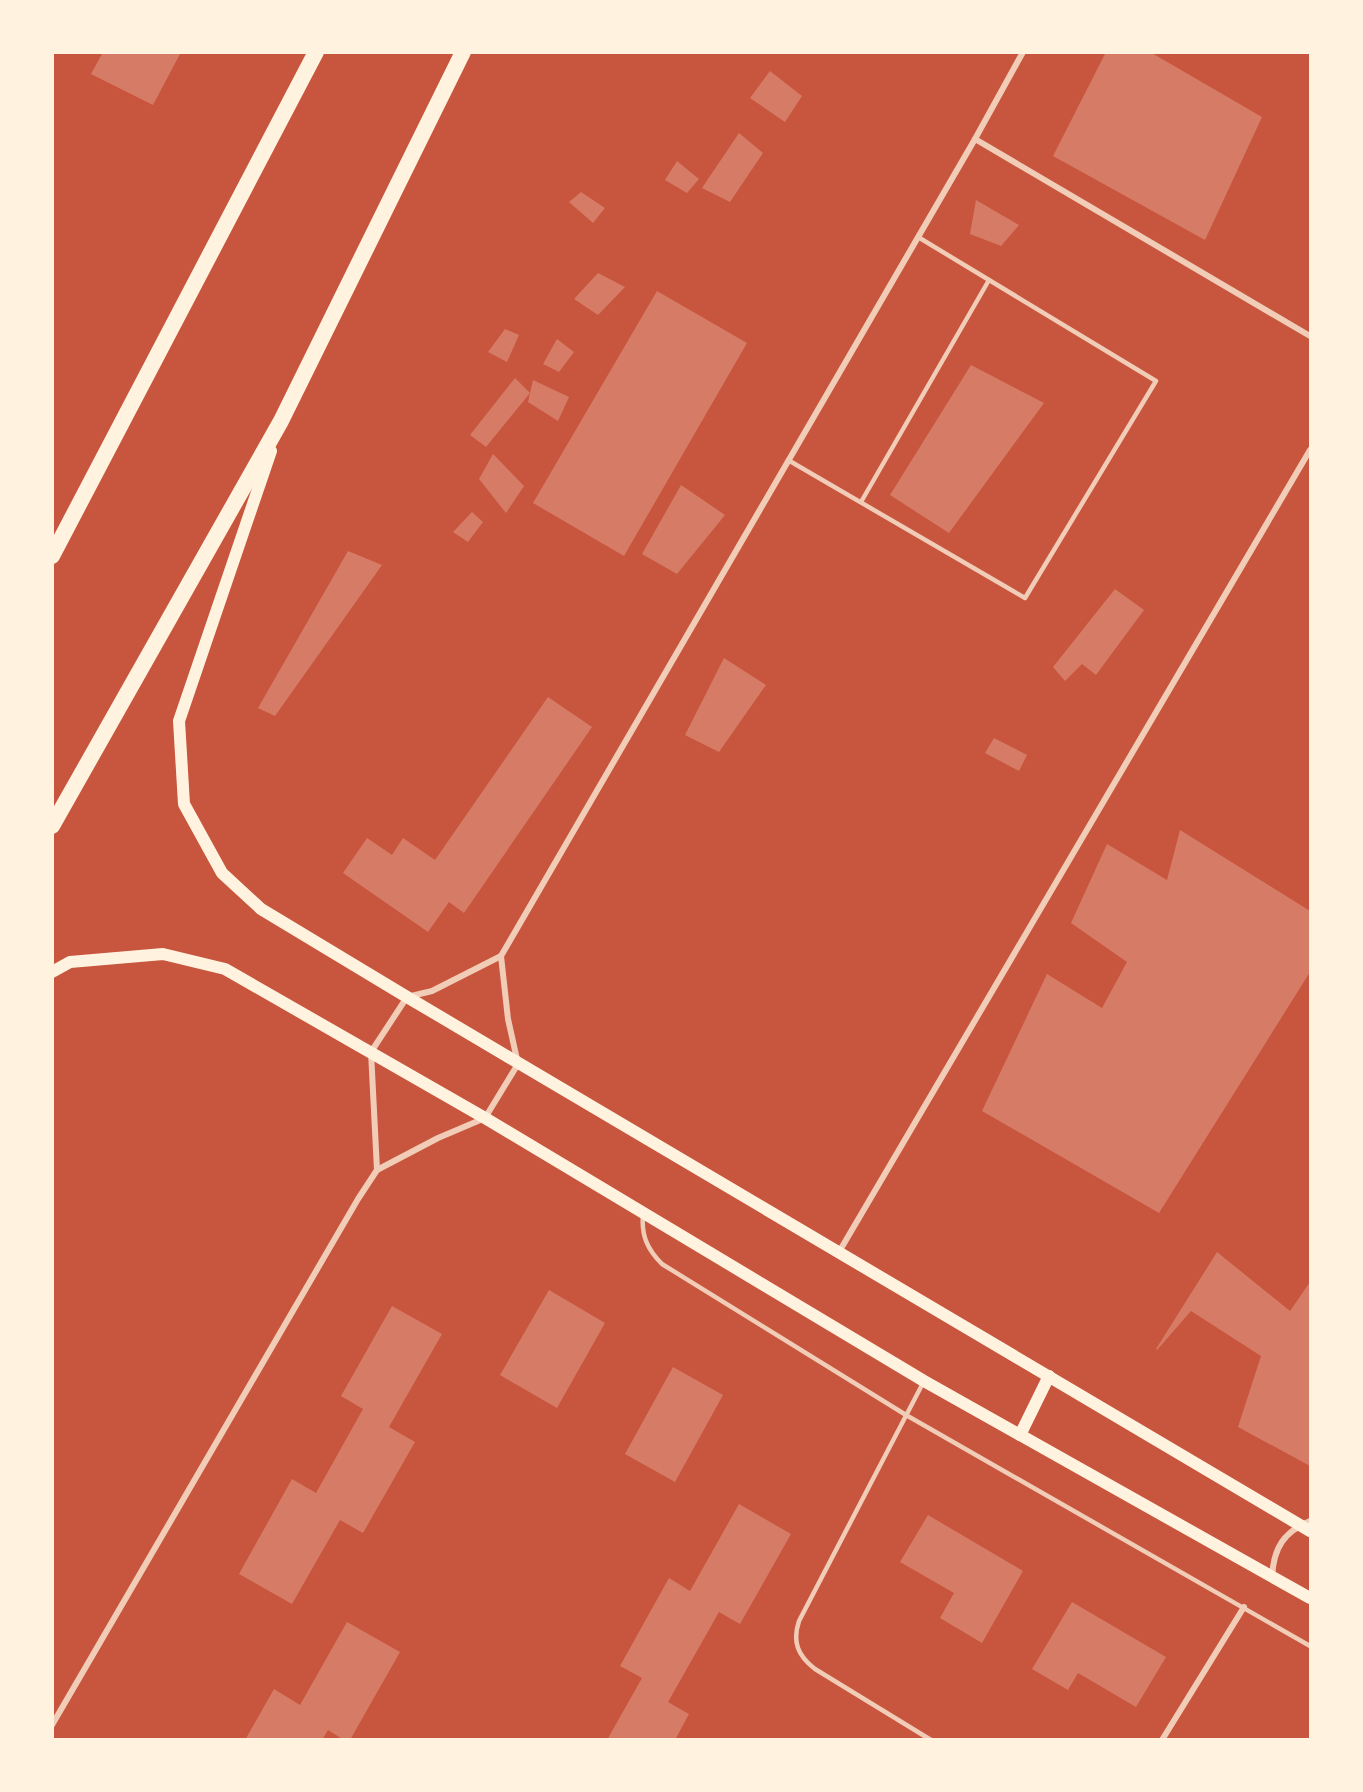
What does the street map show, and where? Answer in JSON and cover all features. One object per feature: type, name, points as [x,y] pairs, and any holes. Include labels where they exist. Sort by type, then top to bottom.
[{"type":"highway","points":[[52,556],[316,52]]},
{"type":"highway","points":[[52,826],[281,421],[463,52]]},
{"type":"main road","points":[[281,421],[179,721],[184,804],[222,873],[261,909],[406,997],[1307,1526]]},
{"type":"main road","points":[[52,972],[70,962],[163,954],[225,969],[485,1118],[924,1381],[1311,1598]]},
{"type":"main road","points":[[1020,1435],[1049,1376]]},
{"type":"street","points":[[377,1170],[371,1052],[406,997],[432,991],[501,956],[975,139],[1023,52]]},
{"type":"street","points":[[975,139],[1311,336]]},
{"type":"street","points":[[839,1252],[1311,450]]},
{"type":"street","points":[[52,1725],[377,1170],[438,1138],[485,1118],[518,1064],[508,1019],[501,956]]},
{"type":"street","points":[[1272,1576],[1273,1561],[1279,1547],[1288,1535],[1307,1526]]},
{"type":"street","points":[[1162,1740],[1244,1607]]},
{"type":"lane","points":[[788,460],[1025,598],[1156,381],[918,237]]},
{"type":"lane","points":[[861,502],[989,280]]},
{"type":"lane","points":[[643,1213],[642,1226],[645,1239],[651,1253],[662,1264],[906,1415],[1311,1646]]},
{"type":"lane","points":[[924,1381],[799,1621],[795,1639],[801,1657],[815,1669],[930,1740]]},
{"type":"building","points":[[103,52],[181,52],[153,105],[91,74]]},
{"type":"building","points":[[1106,52],[1150,52],[1262,117],[1205,240],[1053,156]]},
{"type":"building","points":[[770,71],[802,96],[785,122],[750,98]]},
{"type":"building","points":[[739,133],[763,153],[730,202],[702,188]]},
{"type":"building","points":[[677,161],[699,179],[687,193],[665,180]]},
{"type":"building","points":[[581,192],[605,208],[593,223],[569,202]]},
{"type":"building","points":[[976,200],[1019,225],[1001,246],[970,234]]},
{"type":"building","points":[[598,273],[625,287],[598,315],[574,299]]},
{"type":"building","points":[[657,291],[747,343],[624,556],[533,503]]},
{"type":"building","points":[[505,329],[519,335],[507,362],[488,352]]},
{"type":"building","points":[[557,339],[574,352],[559,372],[543,364]]},
{"type":"building","points":[[971,365],[1044,403],[949,533],[890,495]]},
{"type":"building","points":[[515,378],[530,393],[486,447],[470,435]]},
{"type":"building","points":[[533,380],[569,397],[558,421],[528,402]]},
{"type":"building","points":[[493,454],[524,486],[506,513],[479,479]]},
{"type":"building","points":[[681,485],[725,515],[677,574],[642,554]]},
{"type":"building","points":[[472,512],[483,522],[468,542],[453,532]]},
{"type":"building","points":[[348,551],[382,565],[275,716],[258,708]]},
{"type":"building","points":[[1115,589],[1144,610],[1096,675],[1082,664],[1065,681],[1053,667]]},
{"type":"building","points":[[724,658],[766,685],[719,752],[685,735]]},
{"type":"building","points":[[548,697],[592,727],[464,913],[449,902],[428,932],[343,873],[367,838],[392,855],[403,838],[435,860]]},
{"type":"building","points":[[994,738],[1027,755],[1019,771],[985,753]]},
{"type":"building","points":[[1180,830],[1310,911],[1310,972],[1159,1213],[982,1111],[1047,974],[1102,1008],[1127,962],[1071,923],[1107,844],[1167,880]]},
{"type":"building","points":[[1217,1252],[1290,1311],[1310,1282],[1310,1466],[1238,1427],[1261,1356],[1191,1311],[1156,1349]]},
{"type":"building","points":[[549,1290],[605,1323],[557,1408],[500,1375]]},
{"type":"building","points":[[392,1306],[442,1334],[389,1427],[415,1442],[363,1533],[340,1520],[292,1604],[239,1574],[292,1479],[316,1493],[363,1409],[341,1396]]},
{"type":"building","points":[[673,1367],[723,1395],[675,1482],[625,1454]]},
{"type":"building","points":[[739,1504],[791,1534],[740,1624],[719,1612],[668,1702],[689,1714],[675,1740],[607,1740],[642,1678],[620,1666],[669,1578],[690,1591]]},
{"type":"building","points":[[928,1515],[1023,1571],[982,1643],[940,1618],[954,1593],[900,1562]]},
{"type":"building","points":[[1072,1602],[1166,1657],[1136,1707],[1078,1673],[1068,1690],[1032,1669]]},
{"type":"building","points":[[347,1622],[400,1652],[350,1740],[344,1740],[328,1730],[322,1740],[245,1740],[274,1689],[300,1705]]}]
